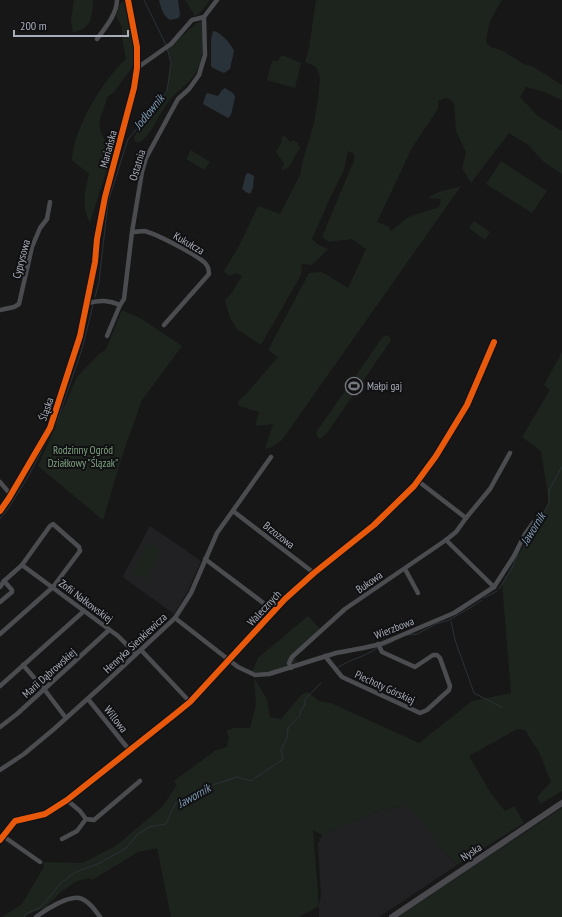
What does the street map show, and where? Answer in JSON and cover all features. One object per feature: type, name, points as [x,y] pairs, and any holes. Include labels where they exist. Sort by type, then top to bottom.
[{"type":"street","points":[[97,39],[109,22],[117,6],[117,0]]},
{"type":"street","name":"Mariańska","points":[[88,303],[95,262],[97,239],[105,197],[134,88],[137,68],[137,47],[128,0]]},
{"type":"street","points":[[137,68],[171,44],[192,20],[204,18],[217,0]]},
{"type":"street","name":"Ostatnia","points":[[107,336],[124,299],[132,232],[142,172],[146,158],[178,99],[189,89],[202,69],[205,55],[204,18]]},
{"type":"street","name":"Cyprysowa","points":[[0,310],[14,307],[19,304],[32,247],[40,228],[47,219],[50,202]]},
{"type":"street","name":"Kukułcza","points":[[132,232],[145,231],[168,241],[205,263],[209,271],[209,274],[164,325]]},
{"type":"street","points":[[88,303],[100,300],[114,302],[120,305]]},
{"type":"street","name":"Śląska","points":[[0,511],[50,428],[80,336],[88,303]]},
{"type":"street","name":"Walecznych","points":[[1,838],[15,821],[45,814],[66,800],[190,702],[274,611],[314,573],[374,525],[418,481],[446,440],[466,405],[494,342]]},
{"type":"street","name":"Bukowa","points":[[291,668],[290,663],[292,657],[346,609],[456,532],[490,489],[510,453]]},
{"type":"street","name":"Henryka Sienkiewicza","points":[[0,770],[24,754],[88,699],[175,618],[191,593],[217,533],[271,457]]},
{"type":"street","points":[[418,481],[466,518]]},
{"type":"street","points":[[0,482],[11,495]]},
{"type":"street","name":"Brzozowa","points":[[233,510],[314,573]]},
{"type":"street","points":[[446,540],[494,588],[514,556],[525,534],[533,523]]},
{"type":"street","points":[[0,587],[4,581],[22,564],[53,524],[79,547],[80,551],[53,587],[0,634]]},
{"type":"street","points":[[206,559],[274,611]]},
{"type":"street","name":"Zofii Nałkowskiej","points":[[22,564],[118,636],[136,654]]},
{"type":"street","points":[[405,569],[418,592]]},
{"type":"street","points":[[0,602],[12,592],[4,581]]},
{"type":"street","name":"Wierzbowa","points":[[175,618],[238,667],[255,675],[269,674],[325,656],[378,644],[412,632],[454,613],[494,588]]},
{"type":"street","points":[[0,686],[84,611]]},
{"type":"street","name":"Marii Dąbrowskiej","points":[[0,727],[17,714],[109,630]]},
{"type":"street","name":"Piechoty Górskiej","points":[[325,656],[342,677],[420,713],[428,710],[449,690],[450,686],[440,658],[437,655],[433,655],[415,667],[382,652],[378,644]]},
{"type":"street","points":[[142,650],[190,702]]},
{"type":"street","points":[[23,665],[66,718]]},
{"type":"street","name":"Willowa","points":[[88,699],[130,750]]},
{"type":"street","points":[[86,820],[94,820],[140,781]]},
{"type":"street","points":[[66,800],[80,811],[86,820]]},
{"type":"street","name":"Nyska","points":[[392,917],[562,804]]},
{"type":"street","points":[[62,839],[77,831],[86,820]]},
{"type":"street","points":[[1,838],[40,862]]},
{"type":"street","points":[[36,917],[65,900],[78,898],[85,900],[100,917]]},
{"type":"shaded area","points":[[159,0],[178,0],[180,14],[179,18],[170,20],[163,12]]},
{"type":"shaded area","points":[[213,31],[225,39],[234,51],[230,69],[224,73],[211,66],[211,40]]},
{"type":"shaded area","points":[[225,88],[233,93],[235,97],[231,115],[228,118],[203,104],[206,94],[208,93],[218,96]]},
{"type":"shaded area","points":[[248,173],[254,176],[253,188],[250,194],[242,189],[246,174]]},
{"type":"shaded area","points":[[150,526],[201,561],[188,591],[174,614],[123,576]]},
{"type":"shaded area","points":[[403,806],[416,813],[445,852],[457,865],[379,917],[319,917],[321,895],[318,844],[322,835],[381,810]]},
{"type":"green space","points":[[74,0],[93,0],[90,21],[84,28],[73,32],[71,19]]},
{"type":"green space","points":[[125,0],[135,50],[135,60],[131,69],[114,92],[107,97],[100,119],[99,123],[101,132],[113,151],[90,222],[85,211],[85,192],[89,174],[72,160],[74,148],[83,120],[108,79],[126,59],[122,37],[122,27],[117,18],[120,4]]},
{"type":"green space","points":[[185,0],[210,0],[200,13],[195,16]]},
{"type":"green space","points":[[316,0],[502,0],[491,19],[486,42],[491,47],[501,50],[524,64],[532,66],[562,85],[562,100],[544,92],[526,87],[520,97],[539,117],[562,131],[562,174],[544,162],[528,145],[509,133],[471,183],[462,168],[466,152],[456,131],[454,104],[451,100],[445,98],[438,101],[438,109],[412,148],[377,222],[388,226],[391,231],[408,217],[439,207],[441,199],[428,198],[436,193],[461,186],[282,440],[272,447],[265,449],[273,424],[255,426],[259,412],[239,406],[238,401],[247,393],[278,357],[268,350],[309,273],[322,272],[348,288],[366,249],[352,239],[329,242],[322,237],[355,158],[353,153],[348,151],[344,170],[312,239],[317,244],[328,249],[312,265],[302,264],[301,275],[261,345],[237,329],[230,318],[225,300],[231,294],[242,276],[237,273],[229,276],[224,271],[239,246],[258,206],[280,214],[300,175],[314,123],[320,78],[317,68],[305,62],[309,48]]},
{"type":"green space","points":[[202,21],[202,51],[199,66],[196,72],[170,100],[144,139],[139,143],[135,141],[134,137],[167,91],[171,63],[167,49],[197,23]]},
{"type":"green space","points":[[282,55],[301,63],[295,88],[267,80],[272,61],[278,61]]},
{"type":"green space","points":[[285,136],[290,142],[294,140],[298,143],[300,148],[289,167],[281,171],[284,164],[276,152],[281,143],[282,137]]},
{"type":"green space","points":[[191,150],[210,162],[204,170],[186,159]]},
{"type":"green space","points":[[501,161],[547,191],[532,213],[486,184]]},
{"type":"green space","points":[[474,221],[490,232],[485,240],[469,228]]},
{"type":"green space","name":"Rodzinny Ogród Działkowy \"Ślązak\"","points":[[122,310],[140,318],[182,346],[142,400],[123,453],[103,520],[38,466],[77,377],[98,355],[106,349]]},
{"type":"green space","name":"Małpi gaj","points":[[388,335],[391,341],[327,433],[319,438],[316,434],[317,431],[382,338]]},
{"type":"green space","points":[[562,352],[562,791],[540,804],[537,797],[551,782],[539,752],[525,730],[517,729],[469,756],[492,795],[505,811],[514,806],[524,823],[457,865],[415,813],[403,806],[381,810],[322,835],[313,830],[319,906],[299,917],[171,917],[157,848],[138,852],[92,880],[90,878],[77,881],[62,891],[46,907],[25,917],[2,917],[22,904],[44,867],[42,862],[83,863],[117,845],[162,807],[177,785],[174,781],[216,750],[227,747],[229,737],[226,731],[234,728],[250,728],[256,704],[254,678],[267,699],[270,717],[281,719],[301,695],[307,692],[319,701],[331,703],[419,743],[472,701],[511,693],[502,583],[549,502],[541,451],[522,437],[550,390],[544,385]]},
{"type":"green space","points":[[147,542],[161,549],[146,579],[133,573]]},
{"type":"green space","points":[[308,616],[323,632],[295,657],[297,662],[268,673],[252,672],[258,658]]},
{"type":"green space","points":[[562,808],[562,917],[397,917]]},
{"type":"waterway","name":"Jodłownik","points":[[144,0],[166,45]]},
{"type":"waterway","name":"Jodłownik","points":[[95,297],[99,282],[108,202],[128,139],[167,91],[171,63],[167,48]]},
{"type":"waterway","name":"Jodłownik","points":[[0,519],[29,475],[58,419],[82,349],[93,305]]},
{"type":"waterway","name":"Jawornik","points":[[525,539],[549,504],[549,490],[562,467]]},
{"type":"waterway","name":"Jawornik","points":[[499,589],[512,568],[520,549]]},
{"type":"waterway","name":"Jawornik","points":[[484,598],[497,591]]},
{"type":"waterway","name":"Jawornik","points":[[408,635],[417,634],[436,624],[449,620],[482,600]]},
{"type":"waterway","points":[[451,621],[455,640],[474,693],[503,708]]},
{"type":"waterway","name":"Jawornik","points":[[383,646],[394,641]]},
{"type":"waterway","name":"Jawornik","points":[[337,668],[347,662],[368,654],[377,648]]},
{"type":"waterway","name":"Jawornik","points":[[24,917],[26,914],[41,907],[61,883],[76,872],[100,863],[126,848],[138,834],[149,827],[166,824],[175,804],[207,787],[237,777],[251,781],[283,759],[281,750],[287,738],[288,728],[300,715],[300,711],[304,706],[306,698],[321,683]]},
{"type":"cycle path","points":[[0,511],[50,428],[80,336],[95,262],[97,239],[105,197],[134,88],[137,68],[137,47],[128,0]]},
{"type":"cycle path","points":[[0,840],[15,821],[45,814],[67,800],[190,702],[285,599],[314,573],[374,525],[414,486],[436,456],[467,405],[494,342]]},
{"type":"place","name":"Małpi gaj","points":[[354,386]]}]
